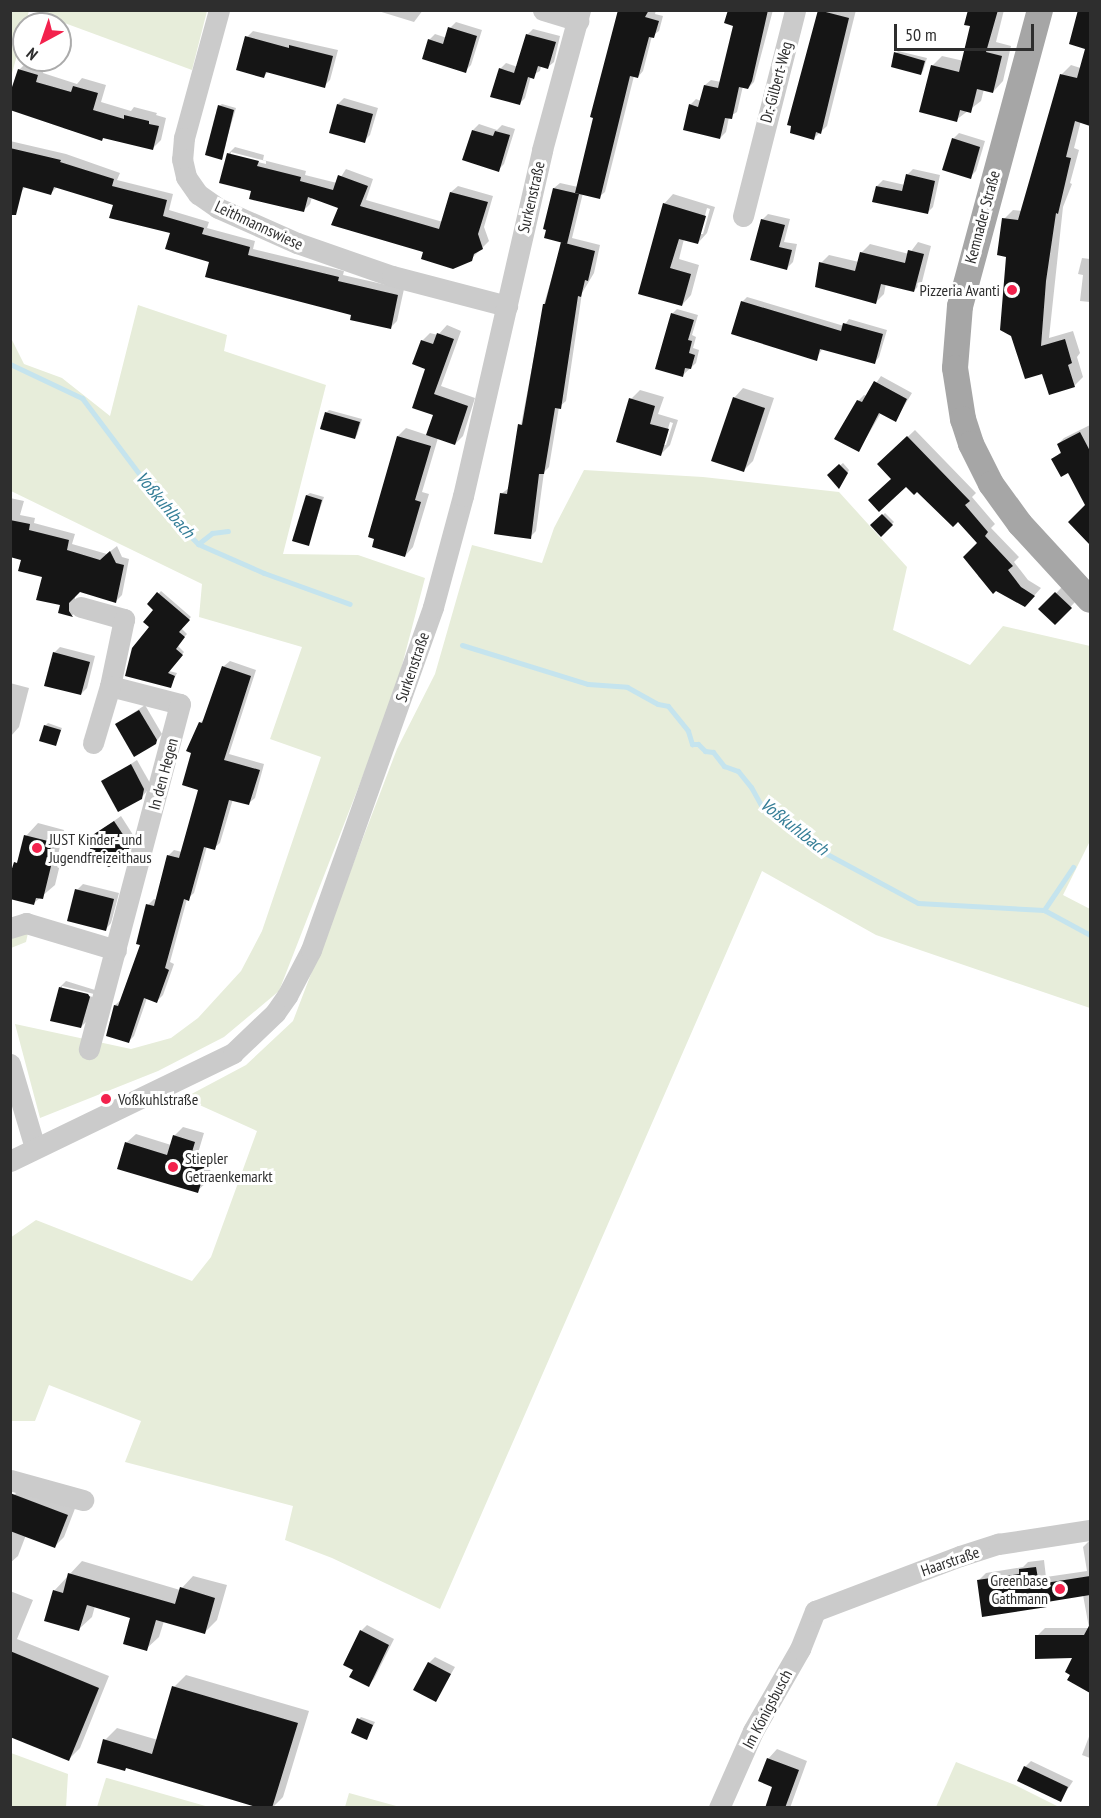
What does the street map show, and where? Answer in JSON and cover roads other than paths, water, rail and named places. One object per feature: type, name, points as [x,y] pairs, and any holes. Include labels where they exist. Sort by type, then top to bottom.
[{"type":"main road","name":"Kemnader Straße","points":[[1040,10],[960,306],[955,368],[966,427],[991,484],[1020,524],[1090,600]]},
{"type":"street","name":"Leithmannswiese","points":[[219,10],[184,138],[182,159],[186,177],[198,194],[218,208],[297,243],[392,276],[507,306]]},
{"type":"street","points":[[543,10],[579,16]]},
{"type":"street","name":"Dr.-Gilbert-Weg","points":[[743,216],[751,153],[795,10]]},
{"type":"street","name":"Surkenstraße","points":[[10,1161],[232,1053],[260,1029],[287,996],[311,950],[434,607],[464,496],[542,150],[579,16]]},
{"type":"street","points":[[81,607],[124,619],[110,686],[93,743]]},
{"type":"street","name":"In den Hegen","points":[[89,1049],[180,704],[110,686]]},
{"type":"street","points":[[10,928],[26,923],[116,950]]},
{"type":"street","points":[[10,1064],[35,1148]]},
{"type":"street","points":[[10,1480],[83,1500]]},
{"type":"street","name":"Haarstraße","points":[[815,1611],[998,1544],[1090,1530]]},
{"type":"street","name":"Im Königsbusch","points":[[719,1808],[753,1731],[800,1649],[815,1611]]},
{"type":"waterway","name":"Voßkuhlbach","points":[[10,364],[82,398],[171,516],[198,544],[264,573],[350,604]]},
{"type":"waterway","points":[[198,544],[212,533],[228,531]]},
{"type":"waterway","name":"Voßkuhlbach","points":[[462,645],[588,684],[627,687],[658,704],[668,706],[688,731],[692,744],[698,744],[705,751],[713,752],[724,766],[738,771],[751,787],[762,807],[781,815],[804,839],[827,854],[918,903],[1044,910],[1090,935]]},
{"type":"waterway","points":[[1044,910],[1073,867]]},
{"type":"place","name":"Pizzeria Avanti","points":[[1012,290]]},
{"type":"place","name":"JUST Kinder- und Jugendfreizeithaus","points":[[37,848]]},
{"type":"place","name":"Voßkuhlstraße","points":[[106,1099]]},
{"type":"place","name":"Stiepler Getraenkemarkt","points":[[173,1167]]},
{"type":"place","name":"Greenbase Gathmann","points":[[1060,1589]]}]
